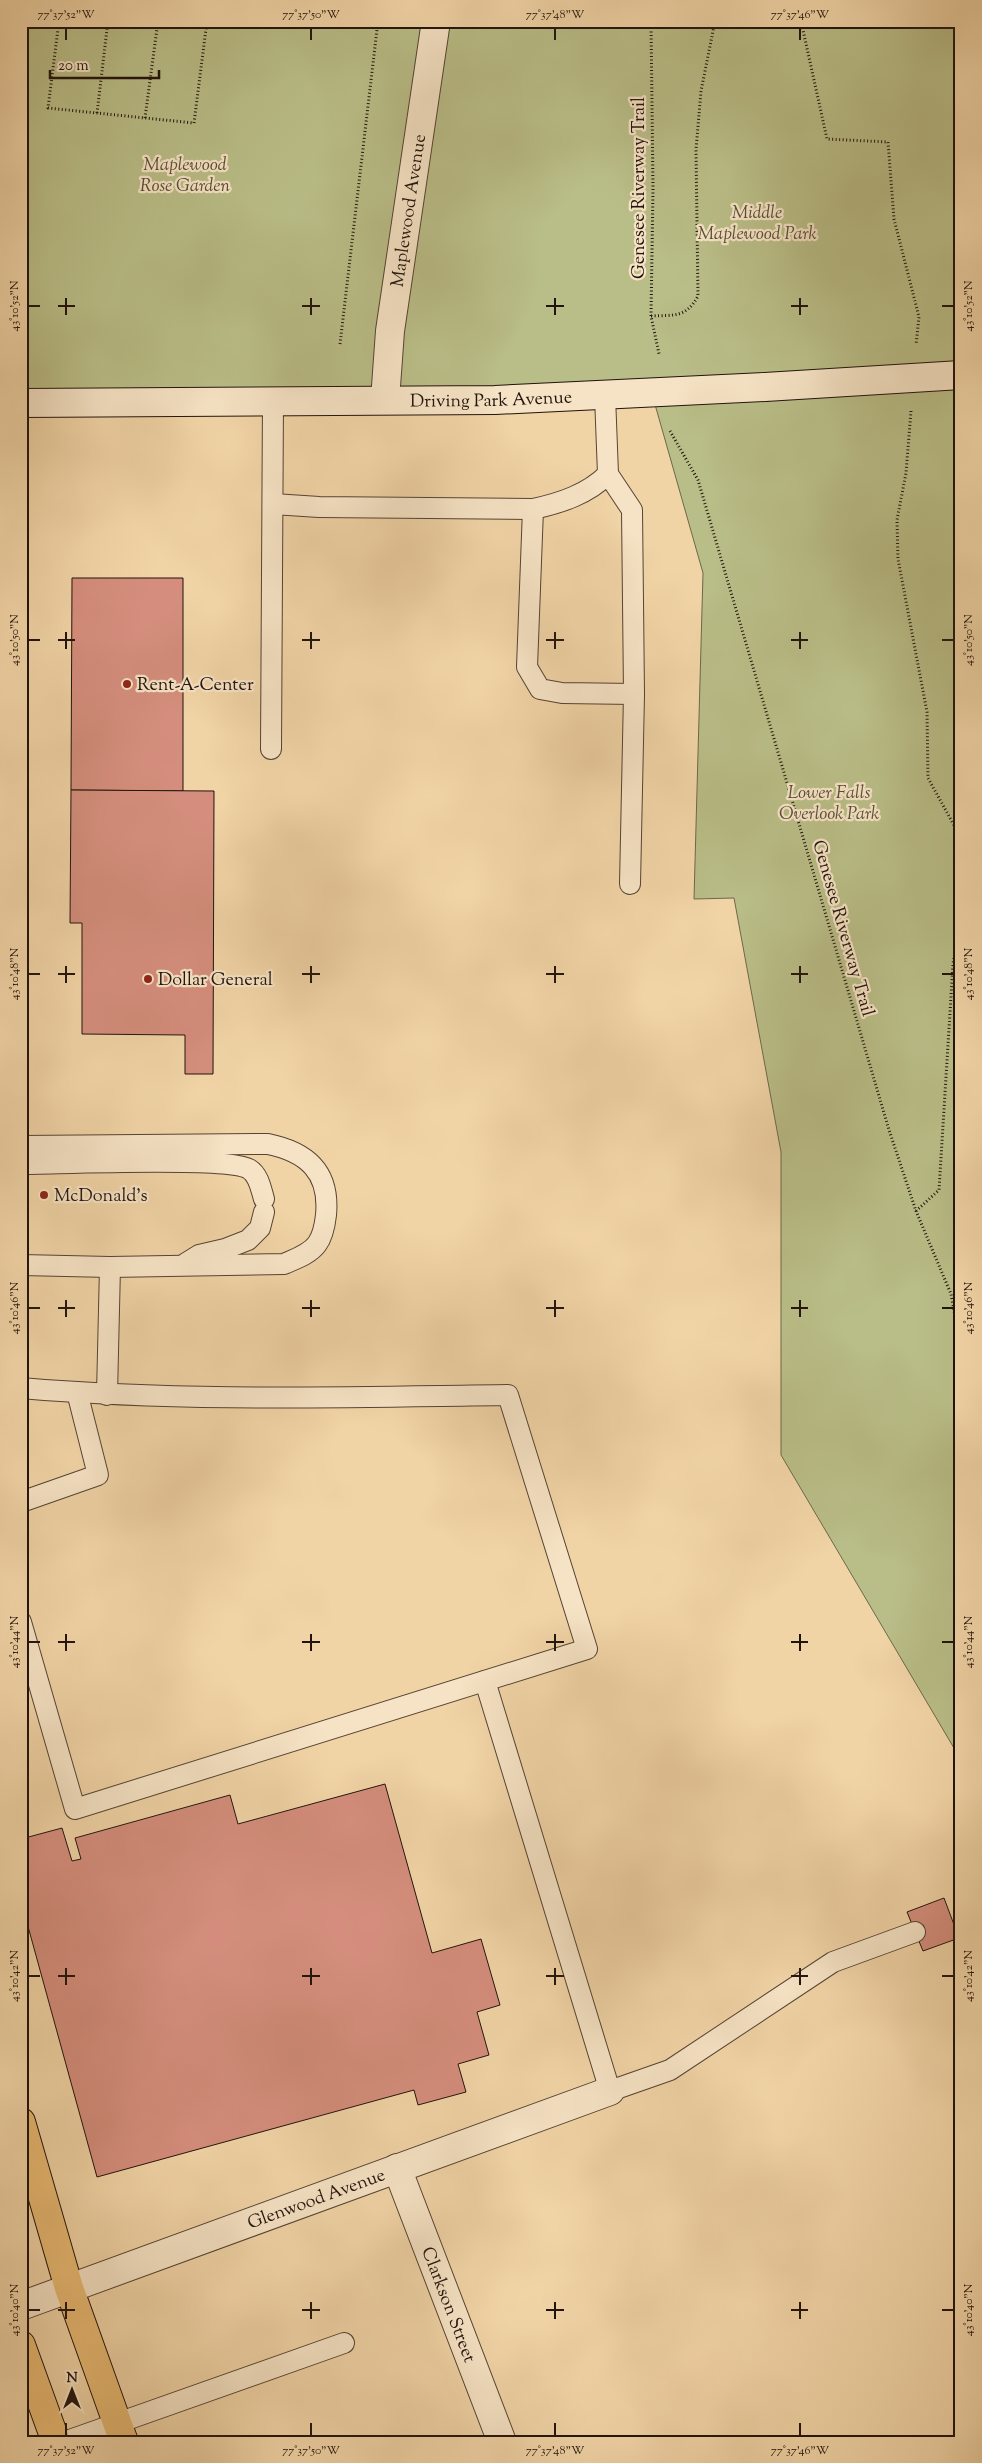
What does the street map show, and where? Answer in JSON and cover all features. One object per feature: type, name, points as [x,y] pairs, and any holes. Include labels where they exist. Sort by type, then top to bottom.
[{"type":"main road","points":[[22,2129],[69,2288],[120,2432]]},
{"type":"main road","points":[[21,2345],[56,2442]]},
{"type":"street","name":"Maplewood Avenue","points":[[385,400],[390,331],[436,21]]},
{"type":"street","name":"Driving Park Avenue","points":[[21,403],[605,396],[961,375]]},
{"type":"street","name":"Glenwood Avenue","points":[[21,2306],[610,2091]]},
{"type":"street","name":"Clarkson Street","points":[[397,2168],[502,2442]]},
{"type":"lane","points":[[605,396],[608,474],[632,510],[634,694],[630,884]]},
{"type":"lane","points":[[271,749],[273,401]]},
{"type":"lane","points":[[273,504],[318,507],[533,509],[568,500],[600,482],[608,474]]},
{"type":"lane","points":[[533,509],[527,667],[540,690],[562,693],[634,694]]},
{"type":"lane","points":[[21,1146],[268,1144],[294,1152],[316,1168],[325,1186],[327,1207],[325,1225],[317,1244],[302,1256],[284,1264],[180,1267],[21,1265]]},
{"type":"lane","points":[[21,1164],[200,1163],[238,1166],[250,1169],[260,1182],[264,1206],[260,1228],[248,1240],[225,1249],[199,1255],[180,1267]]},
{"type":"lane","points":[[107,1395],[110,1267]]},
{"type":"lane","points":[[21,1388],[107,1395],[266,1398],[508,1395],[587,1649],[75,1810],[21,1622]]},
{"type":"lane","points":[[21,1502],[98,1475],[77,1392]]},
{"type":"lane","points":[[485,1681],[610,2091],[670,2070],[833,1962],[915,1932]]},
{"type":"lane","points":[[64,2442],[120,2432],[344,2343]]},
{"type":"path","points":[[59,21],[48,108],[194,123],[207,21]]},
{"type":"path","points":[[97,113],[108,21]]},
{"type":"path","points":[[145,118],[158,21]]},
{"type":"path","points":[[340,344],[378,21]]},
{"type":"path","name":"Genesee Riverway Trail","points":[[651,21],[653,188],[651,316],[659,354]]},
{"type":"path","points":[[651,316],[681,314],[692,306],[698,296],[696,150],[701,91],[715,21]]},
{"type":"path","points":[[801,21],[827,139],[888,142],[894,219],[919,317],[916,354]]},
{"type":"path","points":[[911,410],[906,473],[897,520],[898,559],[927,712],[928,778],[961,838]]},
{"type":"path","name":"Genesee Riverway Trail","points":[[670,431],[698,480],[889,1130],[916,1211],[951,1294],[961,1349]]},
{"type":"path","points":[[916,1211],[939,1190],[953,964],[961,918]]},
{"type":"green space","points":[[21,21],[961,21],[961,1760],[781,1455],[781,1152],[734,898],[694,899],[703,573],[652,394],[21,403]]},
{"type":"building","name":"Rent-A-Center","points":[[72,578],[183,578],[183,791],[71,790]]},
{"type":"building","name":"Dollar General","points":[[71,790],[214,791],[213,1074],[185,1074],[185,1035],[82,1034],[82,923],[70,923]]},
{"type":"building","points":[[385,1784],[432,1953],[481,1939],[500,2005],[477,2012],[489,2055],[458,2064],[466,2092],[418,2105],[414,2090],[97,2177],[21,1901],[21,1839],[62,1828],[72,1861],[81,1859],[75,1838],[230,1795],[238,1824]]},
{"type":"building","points":[[944,1898],[959,1938],[923,1951],[907,1912]]},
{"type":"place","name":"Rent-A-Center","points":[[127,684]]},
{"type":"place","name":"Dollar General","points":[[148,979]]},
{"type":"place","name":"McDonald's","points":[[44,1195]]},
{"type":"park label","name":"Maplewood Rose Garden","points":[[185,174]]},
{"type":"park label","name":"Middle Maplewood Park","points":[[757,222]]},
{"type":"park label","name":"Lower Falls Overlook Park","points":[[829,802]]}]
